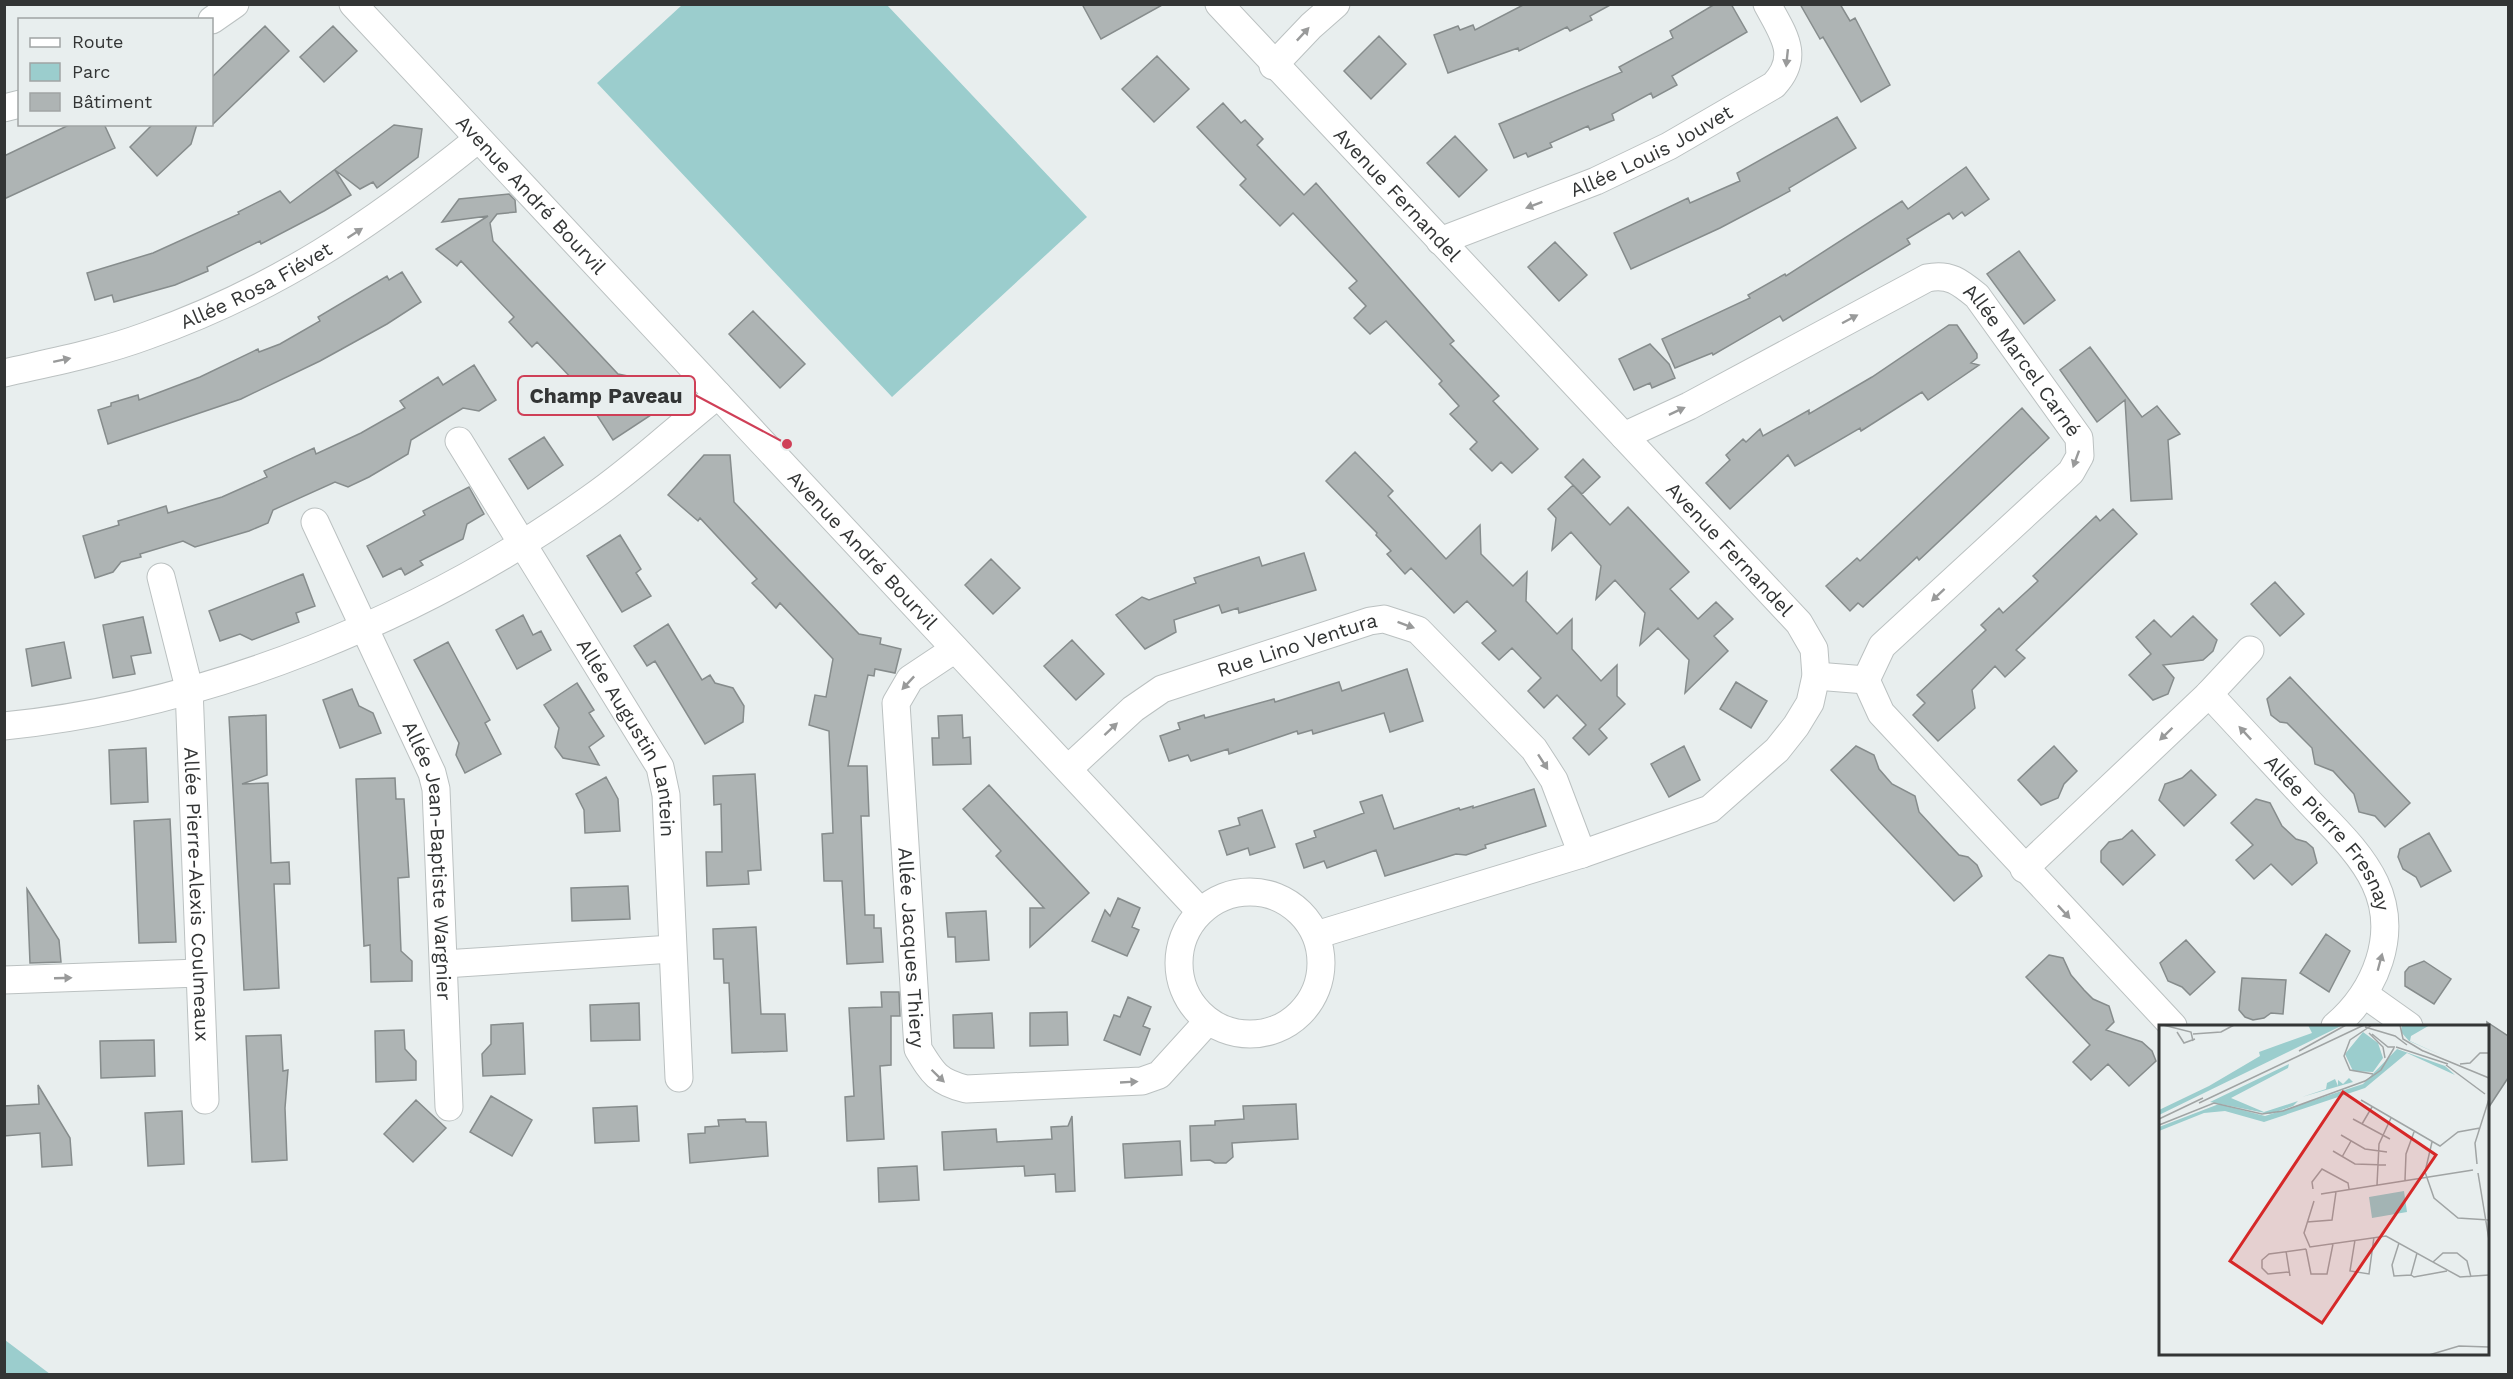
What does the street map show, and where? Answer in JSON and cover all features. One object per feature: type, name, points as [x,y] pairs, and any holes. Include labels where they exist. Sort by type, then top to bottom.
[{"type":"street","points":[[213,20],[235,4]]},
{"type":"street","name":"Avenue André Bourvil","points":[[352,4],[1200,911]]},
{"type":"street","name":"Avenue Fernandel","points":[[1219,4],[1273,66],[1799,623],[1814,649],[1816,676],[1810,703],[1796,726],[1777,750],[1710,809],[1582,854],[1316,935]]},
{"type":"street","points":[[1273,66],[1311,26],[1336,4]]},
{"type":"street","name":"Allée Louis Jouvet","points":[[1440,241],[1596,181],[1670,146],[1774,85],[1784,74],[1788,48],[1767,4]]},
{"type":"street","name":"Allée Rosa Fiévet","points":[[4,373],[69,359],[135,340],[242,297],[362,229],[478,139]]},
{"type":"street","name":"Allée Marcel Carné","points":[[1624,436],[1689,406],[1927,278],[1941,275],[1959,280],[1977,296],[2079,438],[2080,456],[2071,472],[1882,646],[1866,680]]},
{"type":"street","points":[[4,726],[136,704],[286,659],[365,627],[456,582],[523,544],[625,473],[718,395]]},
{"type":"street","name":"Allée Augustin Lantein","points":[[459,441],[660,767],[666,795],[679,1078]]},
{"type":"street","name":"Allée Jean-Baptiste Wargnier","points":[[315,522],[432,773],[436,789],[449,1107]]},
{"type":"street","name":"Allée Pierre-Alexis Coulmeaux","points":[[161,577],[189,688],[205,1100]]},
{"type":"street","name":"Rue Lino Ventura","points":[[1068,769],[1133,709],[1162,689],[1370,621],[1384,619],[1418,630],[1534,748],[1554,780],[1582,854]]},
{"type":"street","name":"Allée Jacques Thiery","points":[[956,649],[910,679],[896,703],[918,1050],[930,1069],[944,1083],[966,1089],[1142,1081],[1159,1075],[1208,1021]]},
{"type":"street","points":[[2024,869],[2209,694],[2250,650]]},
{"type":"street","points":[[1816,676],[1866,680],[1881,712],[2024,869],[2172,1025]]},
{"type":"street","name":"Allée Pierre Fresnay","points":[[2209,694],[2353,849],[2376,884],[2385,921],[2384,941],[2376,974],[2364,994],[2337,1025]]},
{"type":"street","points":[[1251,891],[1278,897],[1300,912],[1316,935],[1321,963],[1316,990],[1301,1013],[1280,1028],[1256,1034],[1230,1032],[1208,1021],[1190,1003],[1184,988],[1178,955],[1186,931],[1200,911],[1224,896],[1251,891]]},
{"type":"street","points":[[444,964],[672,949]]},
{"type":"street","points":[[4,980],[199,973]]},
{"type":"street","points":[[2364,994],[2408,1025]]},
{"type":"green space","points":[[682,5],[887,5],[1087,217],[892,397],[597,83]]},
{"type":"green space","points":[[5,1340],[50,1374],[5,1374]]},
{"type":"building","points":[[1082,4],[1164,4],[1101,39]]},
{"type":"building","points":[[1525,4],[1612,4],[1590,16],[1592,20],[1570,31],[1567,27],[1519,51],[1518,48],[1448,73],[1434,35],[1458,26],[1460,30],[1473,25],[1475,30]]},
{"type":"building","points":[[1715,4],[1731,4],[1747,32],[1672,76],[1677,85],[1653,98],[1651,93],[1612,114],[1614,120],[1590,130],[1588,126],[1550,143],[1552,147],[1528,157],[1526,153],[1514,158],[1499,124],[1622,72],[1619,67],[1673,38],[1670,31]]},
{"type":"building","points":[[1800,4],[1840,4],[1850,21],[1855,18],[1890,85],[1861,102],[1823,37],[1820,39]]},
{"type":"building","points":[[265,26],[289,51],[213,124],[213,76]]},
{"type":"building","points":[[333,26],[357,51],[324,82],[300,57]]},
{"type":"building","points":[[1379,36],[1406,64],[1371,99],[1344,71]]},
{"type":"building","points":[[1157,56],[1189,89],[1154,122],[1122,89]]},
{"type":"building","points":[[1223,103],[1241,123],[1245,120],[1263,139],[1257,145],[1304,195],[1316,183],[1454,341],[1450,344],[1499,396],[1493,401],[1538,449],[1512,473],[1501,462],[1492,471],[1470,449],[1477,442],[1450,414],[1459,406],[1439,384],[1442,381],[1386,321],[1370,334],[1354,318],[1366,306],[1349,288],[1357,281],[1293,213],[1280,226],[1240,185],[1246,179],[1197,127]]},
{"type":"building","points":[[1837,117],[1856,148],[1789,188],[1790,191],[1720,228],[1631,269],[1614,233],[1688,198],[1690,203],[1740,181],[1737,173]]},
{"type":"building","points":[[394,125],[422,129],[418,157],[377,188],[373,182],[360,189],[335,170],[351,195],[324,211],[261,244],[260,241],[207,267],[208,271],[175,285],[114,302],[112,295],[95,300],[87,273],[153,253],[239,214],[238,212],[280,191],[290,203]]},
{"type":"building","points":[[67,126],[105,126],[115,148],[4,199],[4,156]]},
{"type":"building","points":[[151,126],[196,126],[191,144],[157,176],[130,147]]},
{"type":"building","points":[[1455,136],[1487,170],[1459,197],[1427,163]]},
{"type":"building","points":[[1966,167],[1989,199],[1965,216],[1962,212],[1953,219],[1949,213],[1907,239],[1910,244],[1783,321],[1780,316],[1713,355],[1712,353],[1675,368],[1662,339],[1750,298],[1748,295],[1785,274],[1786,276],[1902,201],[1908,209]]},
{"type":"building","points":[[509,194],[515,200],[516,212],[497,214],[490,223],[493,241],[618,374],[663,383],[657,411],[613,440],[591,406],[595,403],[537,342],[532,347],[509,322],[514,317],[461,261],[457,266],[436,249],[488,216],[442,222],[459,199]]},
{"type":"building","points":[[1555,242],[1587,275],[1559,301],[1528,267]]},
{"type":"building","points":[[2019,251],[2055,300],[2024,324],[1987,274]]},
{"type":"building","points":[[402,272],[421,302],[387,324],[320,361],[241,399],[108,444],[98,410],[111,406],[111,403],[138,395],[139,400],[200,377],[258,349],[259,352],[280,344],[320,321],[318,317],[387,276],[389,280]]},
{"type":"building","points":[[753,311],[805,364],[780,388],[729,334]]},
{"type":"building","points":[[1949,325],[1957,325],[1977,354],[1977,358],[1971,363],[1979,365],[1928,400],[1922,392],[1861,431],[1860,428],[1795,466],[1788,455],[1730,509],[1706,483],[1730,460],[1726,455],[1743,439],[1746,442],[1760,429],[1763,436],[1809,410],[1809,414],[1872,377]]},
{"type":"building","points":[[1650,344],[1669,364],[1675,378],[1652,388],[1650,383],[1634,390],[1619,359]]},
{"type":"building","points":[[2090,347],[2142,417],[2157,406],[2180,434],[2168,440],[2172,499],[2131,501],[2125,400],[2097,422],[2060,370]]},
{"type":"building","points":[[474,365],[496,400],[479,411],[463,408],[411,440],[408,454],[369,477],[348,487],[335,482],[273,510],[268,523],[249,531],[195,547],[183,541],[140,554],[141,557],[121,562],[113,572],[95,578],[83,536],[119,525],[118,521],[166,506],[168,513],[222,497],[267,477],[264,471],[314,448],[316,454],[361,433],[405,408],[400,401],[438,377],[443,385]]},
{"type":"building","points":[[2022,408],[2049,438],[1919,560],[1917,557],[1863,607],[1858,603],[1850,611],[1826,586],[1857,558],[1860,561]]},
{"type":"building","points":[[544,437],[563,465],[528,489],[509,459]]},
{"type":"building","points":[[1355,452],[1393,491],[1388,496],[1446,559],[1480,525],[1481,554],[1513,586],[1527,572],[1526,601],[1557,634],[1572,619],[1572,649],[1601,681],[1617,665],[1617,696],[1625,704],[1599,729],[1607,738],[1589,755],[1573,738],[1586,725],[1557,695],[1544,708],[1528,691],[1541,678],[1512,648],[1499,660],[1482,643],[1496,631],[1467,601],[1454,613],[1411,568],[1405,574],[1387,554],[1391,551],[1376,535],[1377,533],[1326,481]]},
{"type":"building","points":[[704,455],[730,455],[734,502],[859,634],[881,638],[880,644],[901,649],[895,673],[875,669],[874,676],[868,675],[848,766],[867,766],[869,816],[861,816],[865,915],[874,915],[874,928],[881,928],[883,962],[847,964],[842,881],[824,881],[822,834],[833,833],[829,731],[809,725],[815,695],[826,697],[833,659],[780,603],[776,608],[752,583],[757,579],[700,518],[698,521],[668,495]]},
{"type":"building","points":[[1583,459],[1600,477],[1582,494],[1565,477]]},
{"type":"building","points":[[1573,485],[1610,525],[1628,507],[1689,572],[1670,589],[1698,619],[1716,602],[1733,619],[1714,636],[1728,651],[1685,693],[1689,660],[1658,628],[1640,645],[1645,613],[1615,580],[1596,599],[1601,566],[1571,532],[1552,550],[1556,518],[1548,509]]},
{"type":"building","points":[[469,487],[484,514],[467,524],[463,539],[420,561],[423,565],[405,575],[401,568],[383,577],[367,546],[425,515],[423,511]]},
{"type":"building","points":[[2113,509],[2137,534],[2016,650],[2025,658],[2005,677],[1995,666],[1972,690],[1975,708],[1938,741],[1913,715],[1925,703],[1917,695],[1986,630],[1981,625],[1999,608],[2003,613],[2038,581],[2033,576],[2096,516],[2100,521]]},
{"type":"building","points":[[620,535],[641,569],[636,573],[651,596],[622,612],[587,556]]},
{"type":"building","points":[[1304,553],[1316,590],[1239,613],[1238,608],[1222,613],[1219,605],[1174,620],[1176,632],[1145,649],[1116,615],[1142,597],[1149,600],[1196,583],[1194,578],[1259,557],[1262,566]]},
{"type":"building","points":[[991,559],[1020,588],[993,614],[965,585]]},
{"type":"building","points":[[303,574],[315,606],[296,613],[299,622],[252,640],[240,634],[220,641],[209,611]]},
{"type":"building","points":[[2275,582],[2304,614],[2280,636],[2251,604]]},
{"type":"building","points":[[523,615],[533,635],[541,631],[551,650],[517,669],[496,630]]},
{"type":"building","points":[[2193,616],[2217,640],[2213,651],[2203,660],[2163,665],[2174,678],[2168,694],[2153,700],[2129,675],[2151,654],[2136,637],[2154,620],[2171,637]]},
{"type":"building","points":[[143,617],[151,653],[131,656],[135,674],[113,678],[103,625]]},
{"type":"building","points":[[668,624],[702,680],[710,675],[715,683],[733,688],[744,706],[743,722],[705,744],[655,661],[647,666],[634,646]]},
{"type":"building","points":[[1072,640],[1104,674],[1076,700],[1044,666]]},
{"type":"building","points":[[64,642],[71,678],[32,686],[26,649]]},
{"type":"building","points":[[448,642],[490,720],[485,723],[501,754],[465,773],[456,755],[459,743],[414,660]]},
{"type":"building","points":[[1407,669],[1423,721],[1390,732],[1384,713],[1313,734],[1312,730],[1298,734],[1297,731],[1229,754],[1228,749],[1191,761],[1188,755],[1169,761],[1160,736],[1180,729],[1178,723],[1204,715],[1205,718],[1274,699],[1275,702],[1339,682],[1342,691]]},
{"type":"building","points":[[2290,677],[2410,803],[2385,827],[2375,816],[2359,812],[2354,794],[2333,771],[2315,764],[2312,748],[2287,723],[2280,722],[2271,715],[2267,699]]},
{"type":"building","points":[[1736,682],[1767,701],[1751,728],[1720,709]]},
{"type":"building","points":[[577,683],[594,710],[589,713],[604,736],[589,747],[599,765],[563,758],[555,747],[559,728],[544,705]]},
{"type":"building","points":[[352,689],[359,706],[373,713],[381,733],[340,748],[323,700]]},
{"type":"building","points":[[266,715],[267,775],[242,784],[268,783],[271,863],[289,862],[290,884],[274,884],[279,988],[244,990],[229,717]]},
{"type":"building","points":[[962,715],[963,738],[970,737],[971,764],[933,765],[932,738],[939,738],[938,716]]},
{"type":"building","points":[[1684,746],[1700,780],[1669,797],[1651,764]]},
{"type":"building","points":[[1856,746],[1874,755],[1879,769],[1892,784],[1915,796],[1919,812],[1959,855],[1968,857],[1977,865],[1982,876],[1954,901],[1831,770]]},
{"type":"building","points":[[2054,746],[2077,771],[2064,784],[2058,798],[2041,805],[2018,780]]},
{"type":"building","points":[[146,748],[148,802],[111,804],[109,750]]},
{"type":"building","points":[[2191,770],[2216,795],[2184,826],[2159,800],[2165,784],[2182,778]]},
{"type":"building","points":[[755,774],[761,870],[748,871],[749,884],[707,886],[706,852],[722,852],[721,804],[714,805],[713,776]]},
{"type":"building","points":[[606,777],[618,799],[620,831],[585,833],[584,810],[576,794]]},
{"type":"building","points":[[395,778],[396,799],[404,799],[409,877],[398,878],[401,951],[412,961],[412,981],[371,982],[370,945],[364,946],[356,779]]},
{"type":"building","points":[[989,785],[1089,893],[1030,947],[1030,908],[1044,908],[996,856],[1001,851],[963,809]]},
{"type":"building","points":[[1534,789],[1546,826],[1485,845],[1486,848],[1466,855],[1456,854],[1385,876],[1376,850],[1327,868],[1324,861],[1304,868],[1296,844],[1316,837],[1314,831],[1364,813],[1360,802],[1382,795],[1394,829],[1459,808],[1460,810],[1473,806],[1473,808]]},
{"type":"building","points":[[2256,799],[2270,803],[2282,826],[2296,839],[2306,842],[2313,848],[2317,863],[2292,885],[2271,864],[2254,879],[2236,860],[2253,845],[2231,823]]},
{"type":"building","points":[[1262,810],[1275,847],[1250,855],[1248,848],[1227,855],[1219,831],[1240,825],[1238,818]]},
{"type":"building","points":[[170,819],[176,942],[139,943],[134,821]]},
{"type":"building","points":[[2132,830],[2155,855],[2123,885],[2101,862],[2101,851],[2109,842],[2122,839]]},
{"type":"building","points":[[2429,833],[2451,871],[2421,887],[2416,877],[2403,869],[2398,857],[2400,849]]},
{"type":"building","points":[[628,886],[630,919],[572,921],[571,888]]},
{"type":"building","points":[[27,889],[59,940],[61,962],[30,963]]},
{"type":"building","points":[[1118,898],[1140,908],[1132,927],[1139,930],[1127,956],[1092,941],[1105,910],[1110,916]]},
{"type":"building","points":[[986,911],[989,960],[956,962],[955,937],[948,937],[946,913]]},
{"type":"building","points":[[756,927],[761,1014],[785,1014],[787,1051],[732,1053],[729,983],[724,983],[723,959],[714,959],[713,929]]},
{"type":"building","points":[[2326,934],[2350,951],[2329,992],[2300,973]]},
{"type":"building","points":[[2186,940],[2215,972],[2190,995],[2182,987],[2168,981],[2160,963]]},
{"type":"building","points":[[2049,955],[2063,958],[2071,975],[2084,990],[2093,999],[2109,1006],[2114,1022],[2106,1030],[2142,1042],[2152,1051],[2156,1061],[2129,1086],[2108,1064],[2091,1080],[2073,1062],[2090,1045],[2026,977]]},
{"type":"building","points":[[2424,961],[2451,979],[2434,1004],[2405,986],[2405,972],[2409,967]]},
{"type":"building","points":[[2242,978],[2286,980],[2283,1014],[2271,1013],[2264,1018],[2253,1020],[2245,1017],[2239,1010]]},
{"type":"building","points":[[881,992],[899,992],[900,1016],[891,1016],[891,1065],[880,1066],[884,1139],[847,1141],[845,1097],[854,1096],[849,1008],[882,1007]]},
{"type":"building","points":[[1128,997],[1151,1007],[1143,1026],[1150,1029],[1140,1055],[1104,1040],[1114,1015],[1120,1017]]},
{"type":"building","points":[[639,1003],[640,1040],[591,1041],[590,1005]]},
{"type":"building","points":[[1067,1012],[1068,1045],[1030,1046],[1030,1013]]},
{"type":"building","points":[[992,1013],[994,1048],[954,1048],[953,1015]]},
{"type":"building","points":[[2487,1022],[2508,1036],[2508,1078],[2489,1107],[2489,1025]]},
{"type":"building","points":[[523,1023],[525,1074],[483,1076],[482,1054],[491,1044],[491,1025]]},
{"type":"building","points":[[404,1030],[405,1049],[416,1061],[416,1080],[376,1082],[375,1031]]},
{"type":"building","points":[[281,1035],[283,1071],[288,1070],[285,1108],[287,1160],[252,1162],[246,1036]]},
{"type":"building","points":[[154,1040],[155,1076],[101,1078],[100,1041]]},
{"type":"building","points":[[38,1085],[70,1138],[72,1165],[42,1167],[40,1133],[4,1136],[4,1106],[39,1104]]},
{"type":"building","points":[[491,1096],[532,1120],[512,1156],[470,1132]]},
{"type":"building","points":[[416,1100],[446,1128],[413,1162],[384,1134]]},
{"type":"building","points":[[1296,1104],[1298,1139],[1232,1143],[1233,1157],[1226,1163],[1215,1163],[1210,1160],[1191,1161],[1190,1126],[1215,1125],[1215,1121],[1244,1119],[1243,1106]]},
{"type":"building","points":[[637,1106],[639,1141],[595,1143],[593,1108]]},
{"type":"building","points":[[182,1111],[184,1164],[148,1166],[145,1113]]},
{"type":"building","points":[[1072,1116],[1075,1191],[1056,1192],[1055,1174],[1025,1176],[1024,1166],[944,1170],[942,1132],[996,1129],[997,1142],[1052,1139],[1051,1127],[1068,1126]]},
{"type":"building","points":[[745,1119],[746,1122],[766,1122],[768,1156],[690,1163],[688,1134],[705,1133],[705,1127],[719,1126],[718,1120]]},
{"type":"building","points":[[1180,1141],[1182,1175],[1125,1178],[1123,1144]]},
{"type":"building","points":[[917,1166],[919,1200],[879,1202],[878,1168]]},
{"type":"place","name":"Champ Paveau","points":[[787,444]]}]
